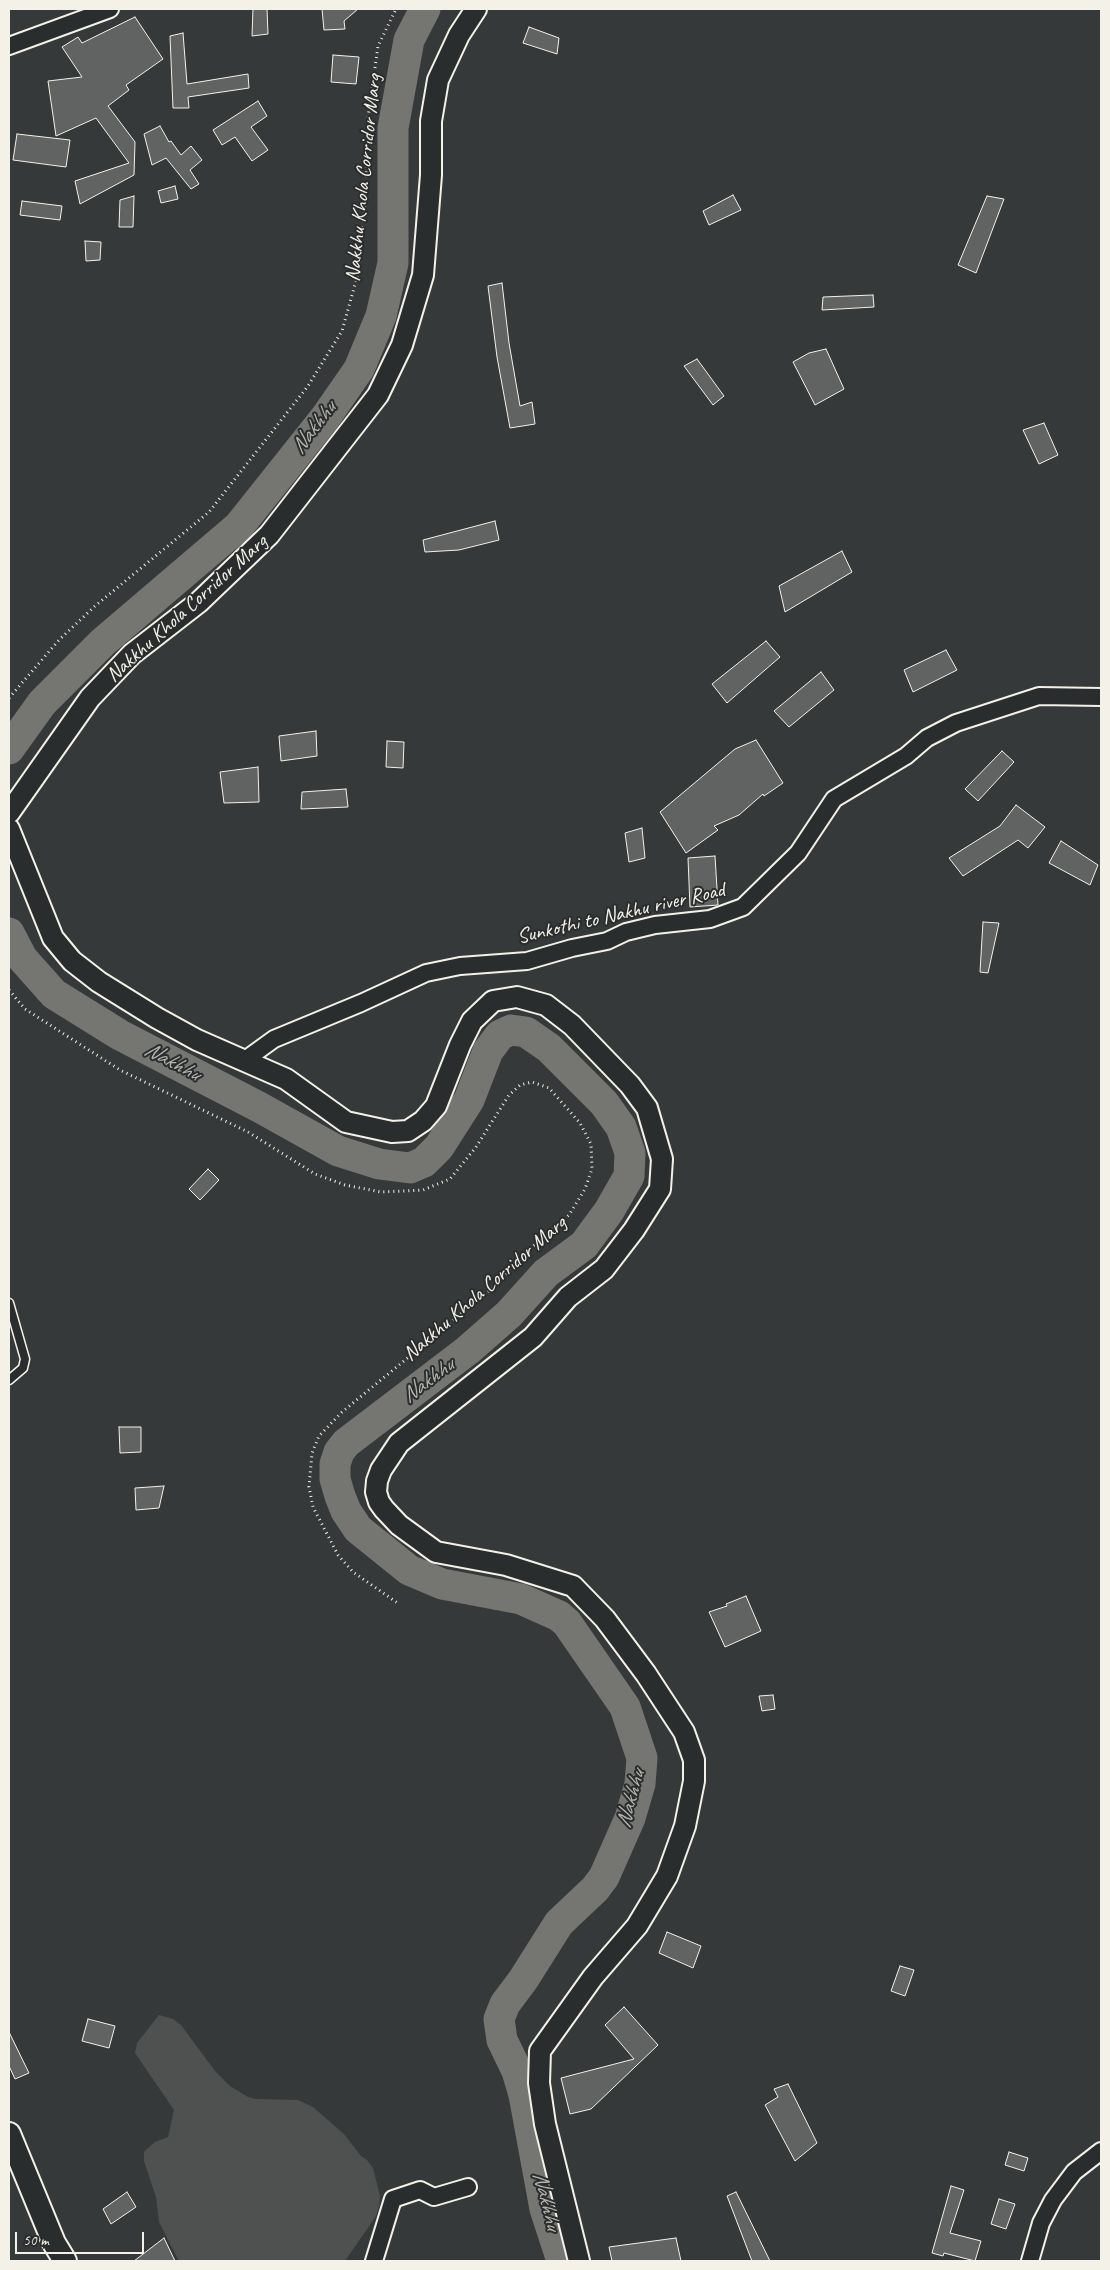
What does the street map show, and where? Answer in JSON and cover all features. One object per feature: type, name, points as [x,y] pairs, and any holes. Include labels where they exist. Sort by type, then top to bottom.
[{"type":"main road","points":[[9,2134],[54,2243],[65,2261]]},
{"type":"street","points":[[9,46],[110,9]]},
{"type":"street","name":"Nakkhu Khola Corridor Marg","points":[[9,814],[90,698],[132,654],[199,602],[269,535],[378,394],[402,345],[423,275],[431,175],[431,121],[438,80],[459,35],[476,9]]},
{"type":"street","name":"Sunkothi to Nakhu river Road","points":[[245,1060],[274,1039],[361,1003],[426,972],[460,966],[527,961],[572,948],[607,941],[626,932],[655,925],[710,919],[743,907],[778,870],[798,853],[834,799],[906,756],[927,738],[956,723],[1039,696],[1101,697]]},
{"type":"street","points":[[9,829],[52,938],[72,961],[99,982],[156,1018],[197,1040],[286,1079],[346,1122],[392,1132],[408,1131],[423,1121],[436,1106],[472,1021],[493,1001],[517,997],[546,1005],[572,1025],[630,1085],[647,1108],[662,1159],[660,1189],[634,1230],[604,1269],[568,1297],[533,1337],[400,1443],[381,1470],[376,1492],[379,1502],[399,1525],[436,1552],[506,1565],[573,1586],[605,1618],[646,1674],[684,1732],[694,1760],[694,1781],[687,1818],[667,1876],[637,1926],[593,1977],[540,2051],[539,2083],[545,2124],[579,2261]]},
{"type":"street","points":[[1030,2261],[1041,2223],[1053,2200],[1074,2172],[1101,2151]]},
{"type":"street","points":[[374,2261],[393,2199],[420,2190],[434,2197],[468,2187]]},
{"type":"lane","points":[[9,1303],[25,1359],[23,1368],[9,1380]]},
{"type":"path","name":"Nakkhu Khola Corridor Marg","points":[[9,698],[59,640],[95,606],[209,512],[308,386],[342,331],[359,270],[366,191],[366,125],[378,46],[396,9]]},
{"type":"path","name":"Nakkhu Khola Corridor Marg","points":[[9,990],[25,1009],[120,1070],[248,1132],[315,1174],[345,1185],[381,1192],[423,1190],[450,1179],[476,1147],[510,1096],[520,1085],[532,1082],[549,1088],[580,1123],[591,1144],[592,1169],[585,1190],[569,1216],[531,1248],[495,1286],[342,1412],[319,1436],[312,1453],[309,1487],[313,1507],[338,1555],[353,1572],[399,1604]]},
{"type":"shaded area","points":[[159,2015],[173,2019],[181,2025],[215,2071],[230,2086],[248,2097],[256,2099],[298,2100],[313,2107],[344,2134],[361,2156],[367,2160],[373,2168],[380,2196],[379,2206],[376,2216],[345,2261],[179,2261],[159,2222],[156,2197],[144,2161],[144,2152],[155,2142],[168,2137],[174,2110],[135,2053],[137,2043]]},
{"type":"building","points":[[253,9],[267,9],[268,34],[252,36]]},
{"type":"building","points":[[322,9],[358,9],[344,21],[345,29],[324,30]]},
{"type":"building","points":[[135,17],[163,59],[126,85],[129,90],[108,106],[135,142],[134,175],[80,204],[75,181],[129,163],[96,118],[56,136],[48,81],[82,77],[62,47],[78,37],[82,43]]},
{"type":"building","points":[[529,27],[559,38],[557,54],[523,43]]},
{"type":"building","points":[[183,33],[187,84],[248,74],[249,88],[188,97],[189,108],[173,108],[170,36]]},
{"type":"building","points":[[333,55],[359,57],[356,84],[331,82]]},
{"type":"building","points":[[258,101],[267,116],[251,127],[268,150],[252,161],[235,137],[222,145],[213,130]]},
{"type":"building","points":[[160,126],[169,142],[171,141],[181,155],[191,146],[202,160],[190,170],[199,184],[191,189],[166,158],[152,165],[144,134]]},
{"type":"building","points":[[17,134],[70,140],[66,167],[13,160]]},
{"type":"building","points":[[175,186],[178,199],[161,203],[158,191]]},
{"type":"building","points":[[733,195],[741,210],[709,225],[703,211]]},
{"type":"building","points":[[134,196],[133,227],[119,227],[120,200]]},
{"type":"building","points":[[987,196],[1004,199],[976,273],[958,265]]},
{"type":"building","points":[[22,201],[62,206],[60,220],[20,215]]},
{"type":"building","points":[[85,241],[101,242],[100,260],[86,261]]},
{"type":"building","points":[[502,283],[509,343],[520,406],[532,402],[535,424],[510,428],[497,357],[488,286]]},
{"type":"building","points":[[873,295],[874,307],[822,310],[823,297]]},
{"type":"building","points":[[826,349],[844,389],[815,405],[793,362],[809,353]]},
{"type":"building","points":[[697,359],[724,396],[713,405],[684,366]]},
{"type":"building","points":[[1044,423],[1058,455],[1039,464],[1023,430]]},
{"type":"building","points":[[495,521],[499,540],[459,550],[425,552],[423,540]]},
{"type":"building","points":[[842,551],[852,572],[785,612],[779,586]]},
{"type":"building","points":[[766,641],[780,657],[727,703],[712,684]]},
{"type":"building","points":[[946,650],[957,670],[913,692],[904,670]]},
{"type":"building","points":[[821,672],[834,690],[789,727],[774,711]]},
{"type":"building","points":[[316,731],[317,756],[281,761],[279,736]]},
{"type":"building","points":[[756,740],[783,783],[764,796],[763,794],[739,815],[714,826],[718,830],[686,853],[660,812],[735,749]]},
{"type":"building","points":[[387,741],[404,742],[403,768],[386,767]]},
{"type":"building","points":[[1002,751],[1014,762],[978,801],[965,789]]},
{"type":"building","points":[[258,767],[259,802],[224,803],[220,772]]},
{"type":"building","points":[[346,789],[348,807],[301,809],[302,792]]},
{"type":"building","points":[[1016,805],[1045,827],[1028,848],[1018,840],[963,876],[949,858],[1000,826]]},
{"type":"building","points":[[642,828],[645,858],[629,862],[625,833]]},
{"type":"building","points":[[1061,841],[1098,865],[1090,885],[1049,863]]},
{"type":"building","points":[[715,856],[718,905],[690,907],[688,858]]},
{"type":"building","points":[[983,922],[999,923],[988,973],[980,972]]},
{"type":"building","points":[[208,1169],[219,1180],[200,1200],[189,1189]]},
{"type":"building","points":[[119,1427],[141,1427],[141,1452],[120,1453]]},
{"type":"building","points":[[164,1486],[159,1508],[136,1510],[135,1488]]},
{"type":"building","points":[[746,1596],[761,1631],[725,1647],[709,1612],[727,1606],[726,1604]]},
{"type":"building","points":[[773,1695],[775,1709],[762,1711],[759,1696]]},
{"type":"building","points":[[667,1932],[701,1946],[693,1968],[659,1953]]},
{"type":"building","points":[[900,1966],[914,1970],[905,1996],[891,1991]]},
{"type":"building","points":[[624,2007],[658,2045],[591,2109],[570,2114],[561,2078],[634,2059],[605,2025]]},
{"type":"building","points":[[88,2019],[115,2026],[109,2048],[82,2041]]},
{"type":"building","points":[[9,2032],[29,2073],[15,2079],[9,2066]]},
{"type":"building","points":[[788,2084],[817,2143],[795,2161],[765,2105],[778,2097],[774,2089]]},
{"type":"building","points":[[1009,2152],[1028,2158],[1024,2171],[1005,2165]]},
{"type":"building","points":[[951,2186],[964,2190],[950,2233],[981,2241],[975,2261],[944,2253],[943,2256],[932,2253]]},
{"type":"building","points":[[127,2192],[136,2207],[111,2224],[103,2209]]},
{"type":"building","points":[[736,2192],[770,2261],[752,2261],[727,2196]]},
{"type":"building","points":[[999,2199],[1015,2204],[1006,2229],[991,2224]]},
{"type":"building","points":[[164,2238],[175,2261],[134,2261]]},
{"type":"building","points":[[676,2238],[681,2261],[612,2261],[609,2247]]},
{"type":"waterway","name":"Nakhhu","points":[[9,749],[42,703],[103,642],[239,526],[325,418],[359,369],[381,316],[393,263],[393,128],[409,40],[425,9]]},
{"type":"waterway","name":"Nakhhu","points":[[9,933],[22,958],[54,994],[120,1035],[259,1107],[338,1151],[379,1164],[410,1168],[424,1162],[439,1147],[469,1100],[488,1051],[500,1035],[511,1030],[526,1032],[549,1048],[604,1103],[621,1127],[630,1153],[629,1176],[609,1211],[584,1245],[546,1273],[509,1314],[468,1350],[346,1443],[339,1452],[335,1464],[335,1479],[340,1496],[346,1511],[358,1529],[409,1570],[442,1584],[521,1599],[559,1616],[567,1623],[625,1707],[642,1758],[640,1784],[630,1818],[604,1877],[595,1889],[559,1923],[523,1980],[505,2004],[499,2019],[502,2040],[517,2071],[524,2095],[545,2209],[562,2261]]}]
